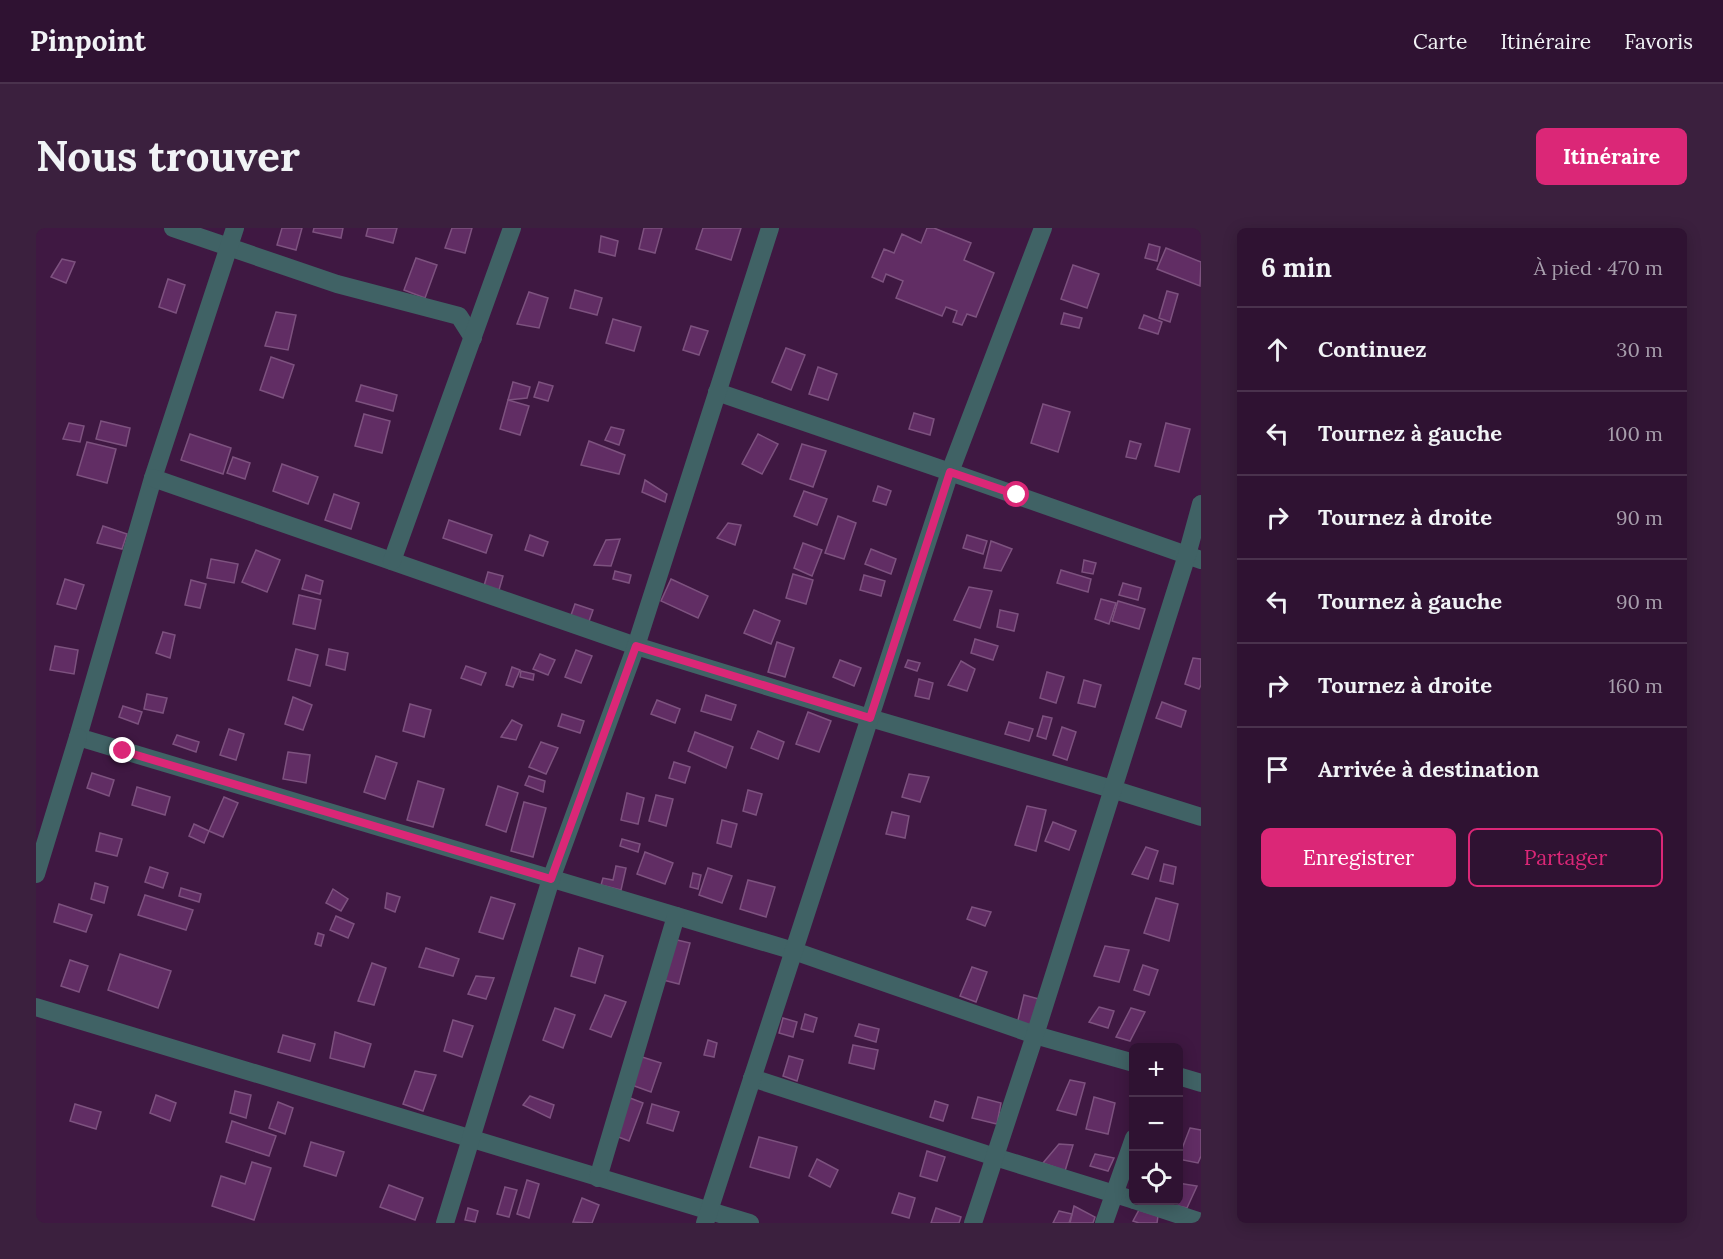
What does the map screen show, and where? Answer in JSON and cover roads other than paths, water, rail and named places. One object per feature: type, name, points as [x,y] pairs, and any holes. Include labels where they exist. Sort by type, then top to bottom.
[{"type":"street","points":[[173,228],[337,284],[459,316],[473,338]]},
{"type":"street","points":[[36,874],[153,478],[235,228]]},
{"type":"street","points":[[392,561],[512,228]]},
{"type":"street","points":[[445,1223],[551,879],[636,646],[770,228]]},
{"type":"street","points":[[707,1217],[950,472],[1043,228]]},
{"type":"street","points":[[717,392],[1194,558]]},
{"type":"street","points":[[153,478],[636,646],[1201,817]]},
{"type":"street","points":[[973,1223],[1112,789],[1194,558],[1201,504]]},
{"type":"street","points":[[78,737],[794,951],[1035,1035],[1129,1062]]},
{"type":"street","points":[[598,1178],[676,916]]},
{"type":"street","points":[[36,1006],[598,1178],[707,1217],[750,1223]]},
{"type":"street","points":[[1183,1077],[1201,1083]]},
{"type":"street","points":[[753,1078],[1129,1198]]},
{"type":"street","points":[[1104,1223],[1129,1151]]},
{"type":"street","points":[[1149,1205],[1201,1222]]}]
